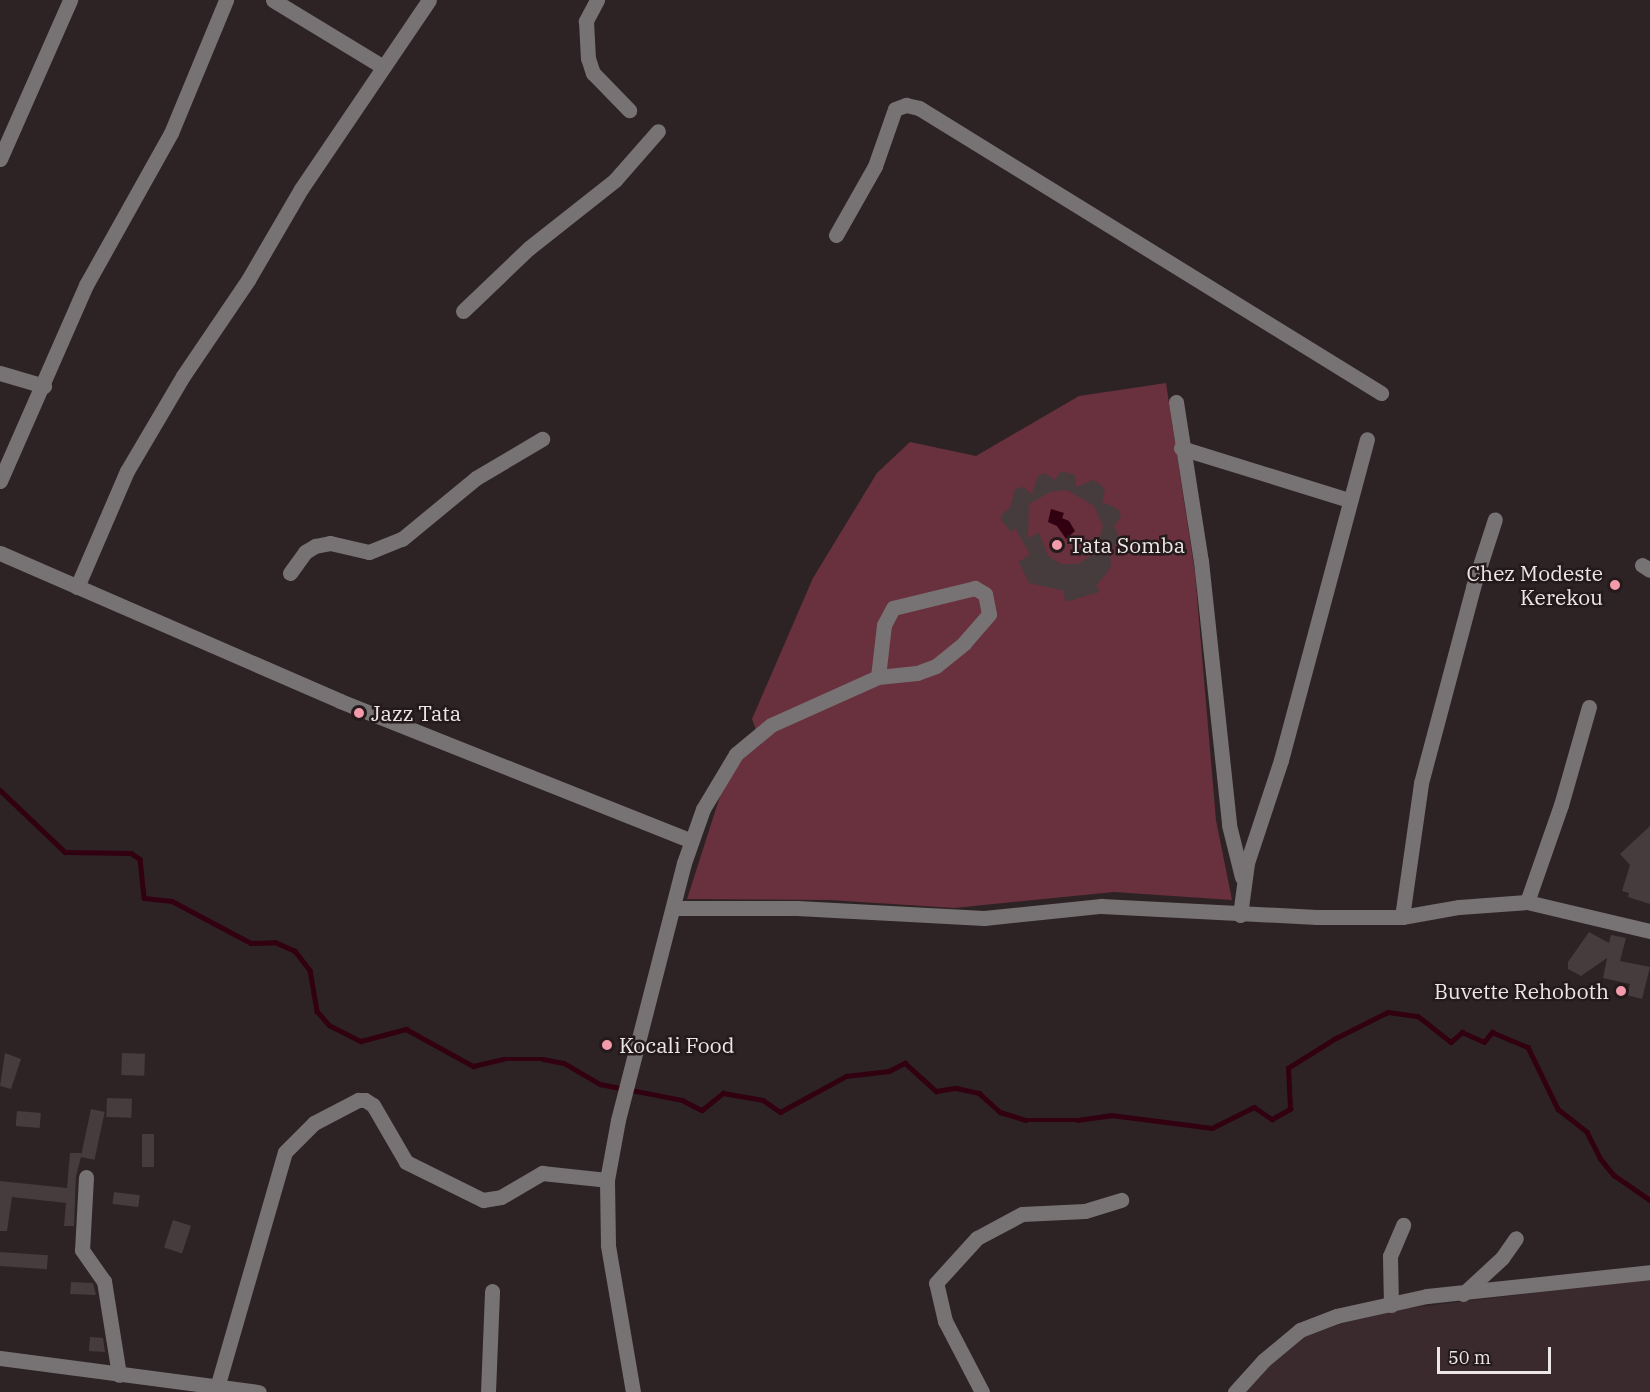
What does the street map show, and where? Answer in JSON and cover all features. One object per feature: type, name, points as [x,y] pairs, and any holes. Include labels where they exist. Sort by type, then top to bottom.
[{"type":"street","points":[[0,159],[70,0]]},
{"type":"street","points":[[0,481],[44,386],[86,285],[171,134],[226,0]]},
{"type":"street","points":[[273,0],[383,67]]},
{"type":"street","points":[[77,587],[141,447],[248,279],[301,189],[429,0]]},
{"type":"street","points":[[597,0],[586,21],[588,58],[593,73],[629,110]]},
{"type":"street","points":[[836,235],[875,166],[895,109],[906,105],[919,108],[1381,393]]},
{"type":"street","points":[[463,311],[529,248],[615,180],[658,131]]},
{"type":"street","points":[[0,373],[44,386]]},
{"type":"street","points":[[1176,402],[1201,561],[1229,825],[1243,881]]},
{"type":"street","points":[[290,573],[305,552],[315,546],[330,543],[369,552],[402,540],[476,478],[542,439]]},
{"type":"street","points":[[1240,915],[1243,881],[1281,760],[1367,439]]},
{"type":"street","points":[[1182,448],[1349,500]]},
{"type":"street","points":[[1402,917],[1421,783],[1473,587],[1495,519]]},
{"type":"street","points":[[0,553],[340,701],[691,842]]},
{"type":"street","points":[[633,1392],[608,1245],[607,1180],[618,1120],[691,842],[720,776],[744,746],[786,716],[878,676],[917,673],[948,657],[989,614],[985,594],[975,588],[893,608],[884,625],[878,676]]},
{"type":"street","points":[[1527,902],[1561,805],[1589,706]]},
{"type":"street","points":[[673,908],[797,908],[984,918],[1101,906],[1240,915],[1402,917],[1459,907],[1527,902],[1650,931]]},
{"type":"street","points":[[219,1388],[285,1152],[314,1123],[358,1100],[373,1105],[406,1162],[483,1200],[501,1197],[542,1173],[607,1180]]},
{"type":"street","points":[[86,1177],[82,1250],[104,1281],[119,1375]]},
{"type":"street","points":[[982,1392],[945,1321],[936,1283],[977,1238],[1022,1214],[1085,1210],[1121,1200]]},
{"type":"street","points":[[1391,1305],[1390,1256],[1402,1225]]},
{"type":"street","points":[[1463,1294],[1502,1258],[1516,1238]]},
{"type":"street","points":[[1235,1392],[1264,1360],[1300,1330],[1336,1316],[1427,1296],[1463,1294],[1650,1272]]},
{"type":"street","points":[[488,1392],[492,1291]]},
{"type":"street","points":[[0,1358],[259,1392]]},
{"type":"shaded area","points":[[1166,383],[1195,573],[1216,820],[1232,900],[1114,892],[954,908],[830,900],[687,899],[723,787],[740,759],[761,744],[752,719],[813,578],[877,473],[910,442],[976,456],[1079,396]]},
{"type":"shaded area","points":[[1051,509],[1064,513],[1062,518],[1069,521],[1075,531],[1066,539],[1057,526],[1048,522]]},
{"type":"shaded area","points":[[1650,1279],[1650,1392],[1239,1392],[1248,1380],[1325,1318]]},
{"type":"building","points":[[1061,471],[1075,475],[1076,487],[1093,480],[1105,490],[1102,502],[1118,509],[1121,517],[1114,526],[1120,540],[1110,551],[1111,567],[1096,586],[1100,592],[1065,602],[1064,591],[1029,583],[1019,562],[1030,554],[1015,528],[1011,532],[1001,520],[1002,514],[1010,508],[1015,489],[1023,487],[1032,494],[1038,476],[1045,473],[1055,480]],"holes":[[[1067,490],[1094,506],[1103,526],[1096,552],[1078,564],[1061,564],[1048,556],[1039,533],[1028,538],[1029,504],[1050,492]]]},
{"type":"building","points":[[1650,826],[1650,904],[1628,897],[1629,893],[1622,891],[1630,865],[1620,854]]},
{"type":"building","points":[[1589,932],[1609,943],[1611,935],[1626,938],[1620,961],[1650,967],[1642,999],[1627,995],[1630,984],[1603,978],[1607,958],[1581,976],[1568,969],[1568,962]]},
{"type":"building","points":[[5,1053],[21,1059],[11,1089],[0,1086]]},
{"type":"building","points":[[122,1053],[145,1054],[144,1076],[121,1075]]},
{"type":"building","points":[[107,1098],[132,1099],[131,1118],[106,1117]]},
{"type":"building","points":[[91,1109],[105,1112],[95,1160],[81,1157]]},
{"type":"building","points":[[17,1111],[41,1113],[40,1128],[16,1126]]},
{"type":"building","points":[[142,1134],[154,1134],[154,1167],[142,1167]]},
{"type":"building","points":[[70,1153],[82,1153],[76,1176],[74,1226],[64,1226],[66,1203],[12,1197],[7,1231],[0,1231],[0,1181],[67,1188]]},
{"type":"building","points":[[114,1192],[140,1195],[138,1207],[113,1204]]},
{"type":"building","points":[[173,1220],[191,1226],[182,1253],[164,1248]]},
{"type":"building","points":[[0,1252],[48,1255],[47,1269],[0,1266]]},
{"type":"building","points":[[71,1282],[93,1283],[96,1295],[70,1294]]},
{"type":"building","points":[[90,1337],[103,1338],[105,1352],[89,1351]]},
{"type":"waterway","points":[[0,790],[65,852],[131,853],[140,859],[144,898],[172,901],[251,943],[275,942],[295,951],[310,970],[317,1011],[329,1025],[361,1041],[406,1029],[473,1066],[503,1059],[543,1059],[564,1063],[600,1084],[682,1100],[702,1110],[723,1093],[763,1100],[780,1112],[846,1076],[889,1071],[905,1063],[936,1091],[956,1088],[979,1093],[1000,1112],[1026,1120],[1077,1120],[1111,1115],[1212,1128],[1254,1107],[1272,1119],[1290,1109],[1288,1068],[1336,1038],[1388,1012],[1418,1016],[1451,1042],[1462,1032],[1484,1042],[1492,1032],[1528,1047],[1558,1109],[1587,1132],[1600,1158],[1614,1175],[1650,1200]]},
{"type":"place","name":"Tata Somba","points":[[1057,545]]},
{"type":"place","name":"Chez Modeste Kerekou","points":[[1615,585]]},
{"type":"place","name":"Jazz Tata","points":[[359,713]]},
{"type":"place","name":"Buvette Rehoboth","points":[[1621,991]]},
{"type":"place","name":"Kocali Food","points":[[607,1045]]}]
